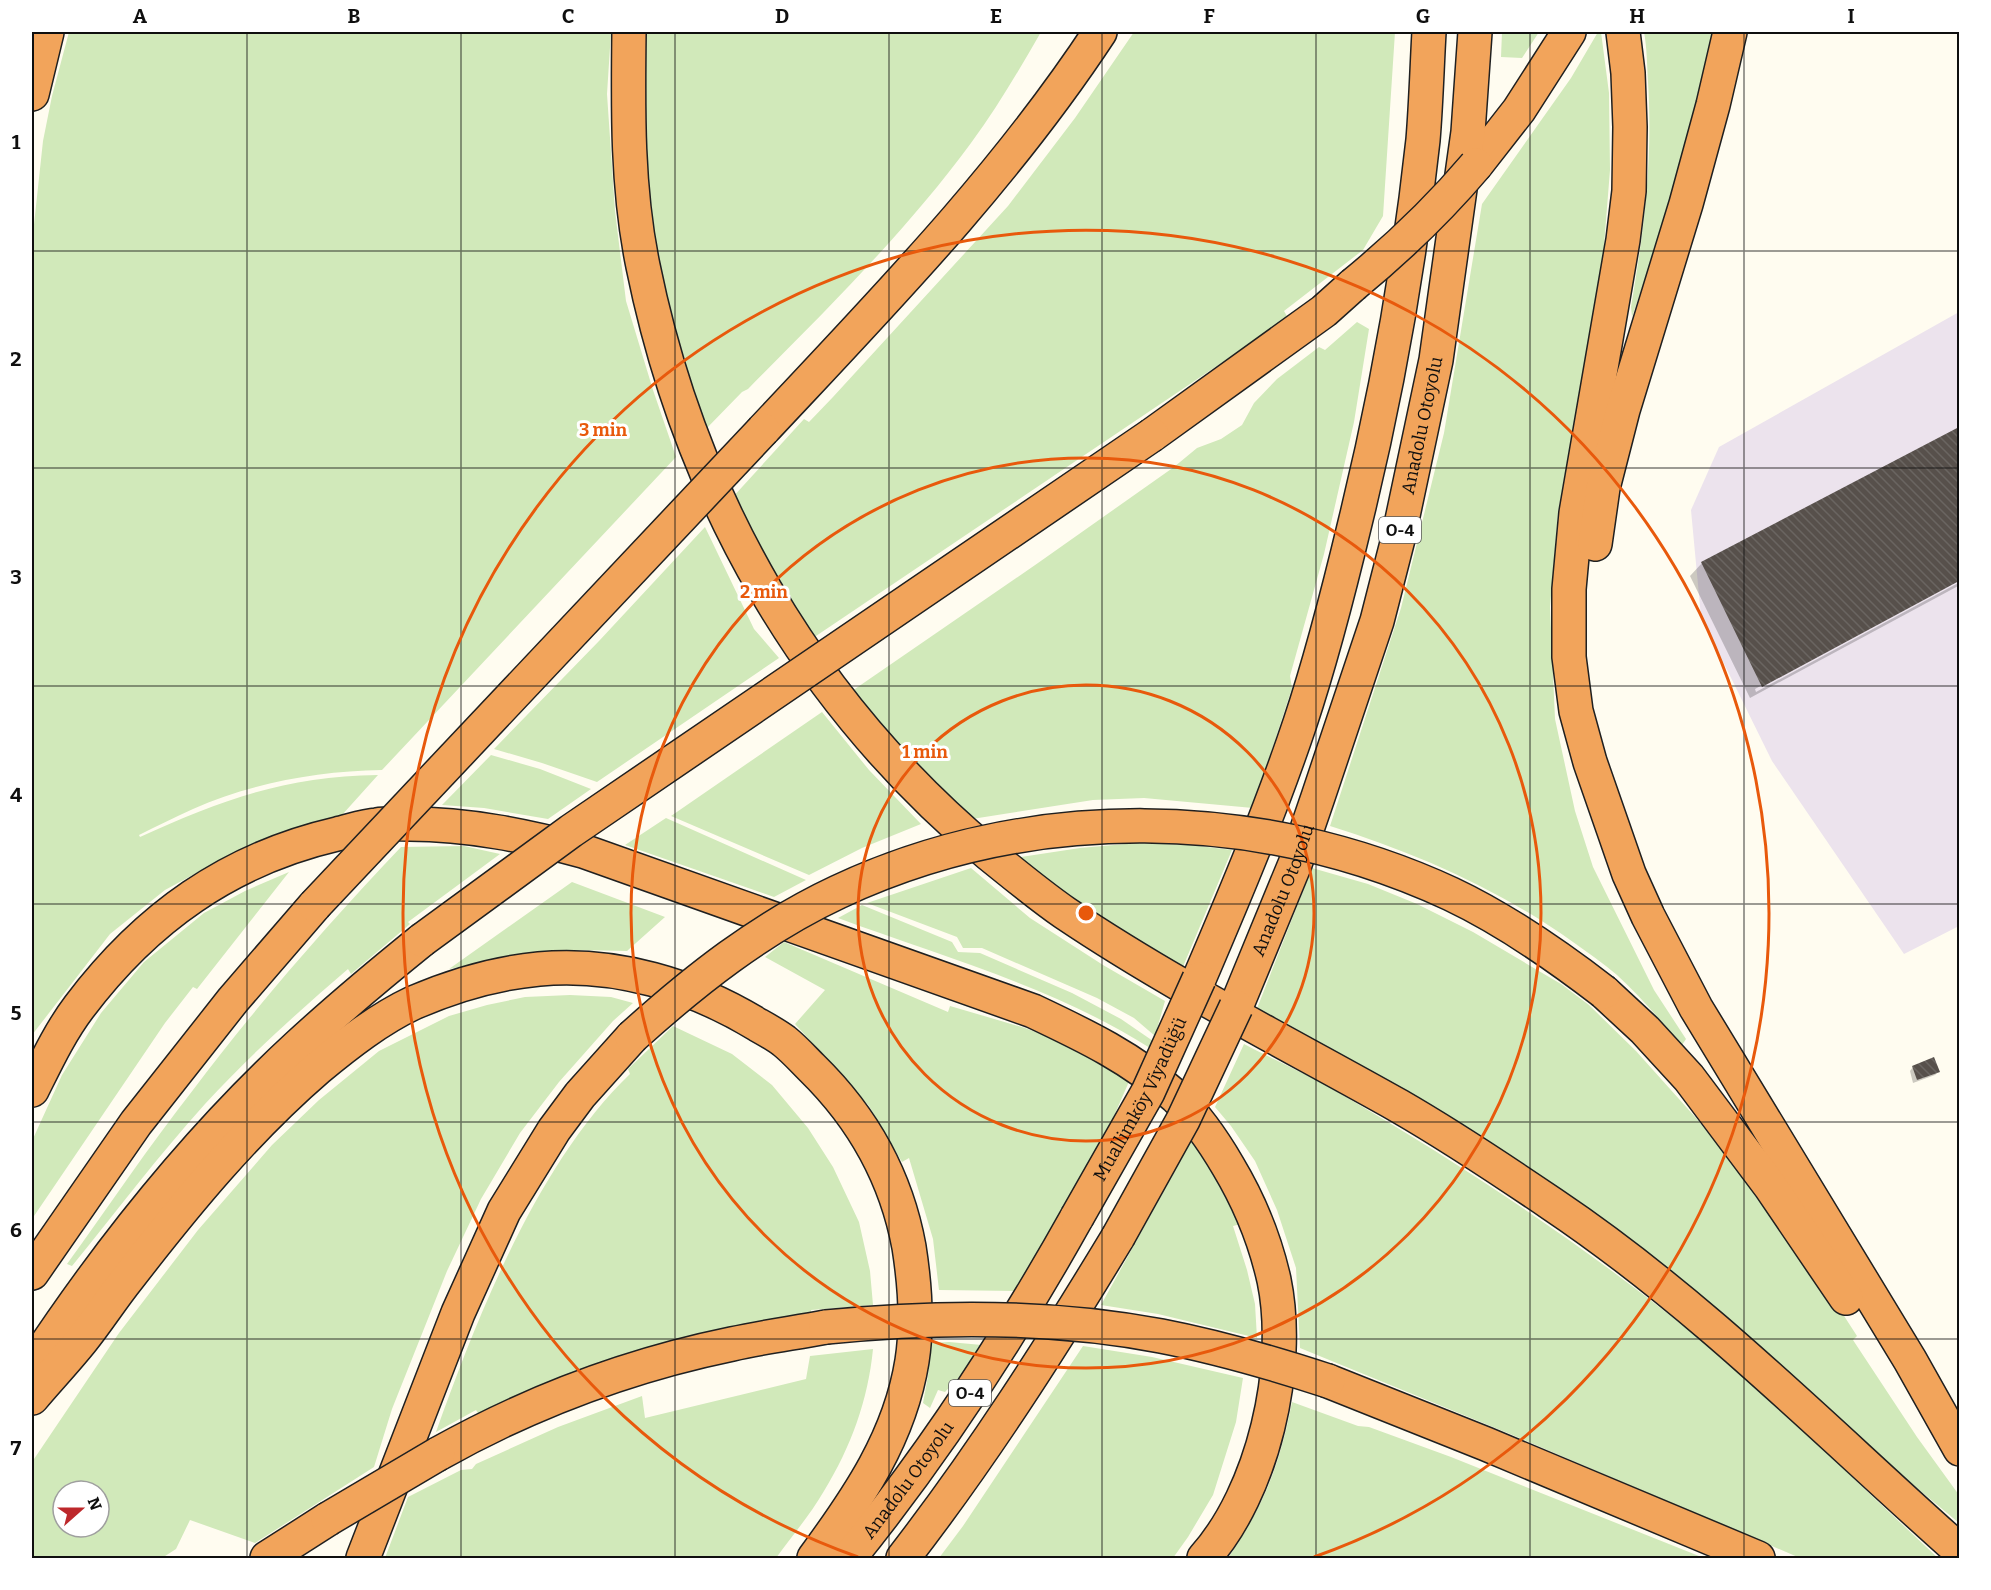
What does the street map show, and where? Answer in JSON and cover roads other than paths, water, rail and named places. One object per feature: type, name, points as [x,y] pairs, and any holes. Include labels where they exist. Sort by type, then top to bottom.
[{"type":"highway","points":[[32,94],[47,32]]},
{"type":"highway","points":[[629,32],[628,127],[633,196],[642,262],[663,353],[692,436],[718,501],[767,594],[826,683],[887,757],[948,819],[1059,909],[1119,948],[1249,1024],[1406,1110],[1554,1205],[1618,1251],[1734,1345],[1959,1551]]},
{"type":"highway","points":[[32,1273],[136,1123],[233,1000],[315,905],[763,430],[973,203],[1062,89],[1100,32]]},
{"type":"highway","name":"Muallimköy Viyadüğü","points":[[1077,1217],[1148,1092],[1199,979],[1252,854],[1300,723],[1327,635],[1346,564],[1384,397],[1409,255],[1423,138],[1429,32]]},
{"type":"highway","name":"Anadolu Otoyolu","points":[[903,1558],[1006,1415],[1118,1237],[1183,1120],[1236,1007],[1295,864],[1377,621],[1398,539],[1438,348],[1468,132],[1475,32]]},
{"type":"highway","points":[[32,1366],[131,1229],[216,1129],[297,1047],[367,985],[422,940],[571,831],[1152,435],[1324,311],[1401,245],[1449,198],[1519,110],[1569,32]]},
{"type":"highway","points":[[1623,32],[1628,73],[1629,191],[1623,240],[1576,513],[1569,589],[1569,657],[1576,711],[1590,762],[1629,874],[1696,1008],[1910,1360],[1959,1450]]},
{"type":"highway","points":[[1613,828],[1592,703],[1590,635],[1592,584],[1603,488],[1623,410],[1686,204],[1730,32]]},
{"type":"highway","points":[[32,1089],[54,1046],[78,1008],[142,936],[173,909],[239,868],[285,849],[377,825],[438,824],[478,828],[583,851],[1033,1011],[1097,1041],[1138,1066],[1177,1098],[1217,1147],[1237,1181],[1263,1241],[1274,1281],[1278,1315],[1279,1348],[1270,1419],[1259,1459],[1246,1489],[1233,1515],[1204,1558]]},
{"type":"highway","points":[[363,1558],[458,1313],[504,1211],[554,1131],[580,1095],[632,1036],[698,979],[747,944],[837,892],[926,857],[981,843],[1044,832],[1105,826],[1171,826],[1272,836],[1328,850],[1388,868],[1452,895],[1517,930],[1565,962],[1604,992],[1645,1030],[1689,1078],[1737,1141],[1838,1285],[1888,1363],[1959,1450]]},
{"type":"highway","points":[[32,1398],[82,1339],[172,1222],[237,1145],[306,1079],[376,1024],[409,1005],[438,993],[520,972],[539,969],[581,969],[647,978],[713,999],[784,1041],[834,1090],[868,1135],[889,1179],[904,1222],[915,1283],[912,1361],[905,1395],[884,1451],[854,1504],[814,1558]]},
{"type":"highway","name":"Anadolu Otoyolu","points":[[849,1558],[880,1519],[998,1351],[1077,1217]]},
{"type":"highway","points":[[267,1558],[438,1454],[501,1422],[597,1382],[656,1363],[731,1344],[826,1327],[922,1319],[987,1319],[1081,1325],[1160,1336],[1263,1360],[1329,1381],[1758,1558]]}]
